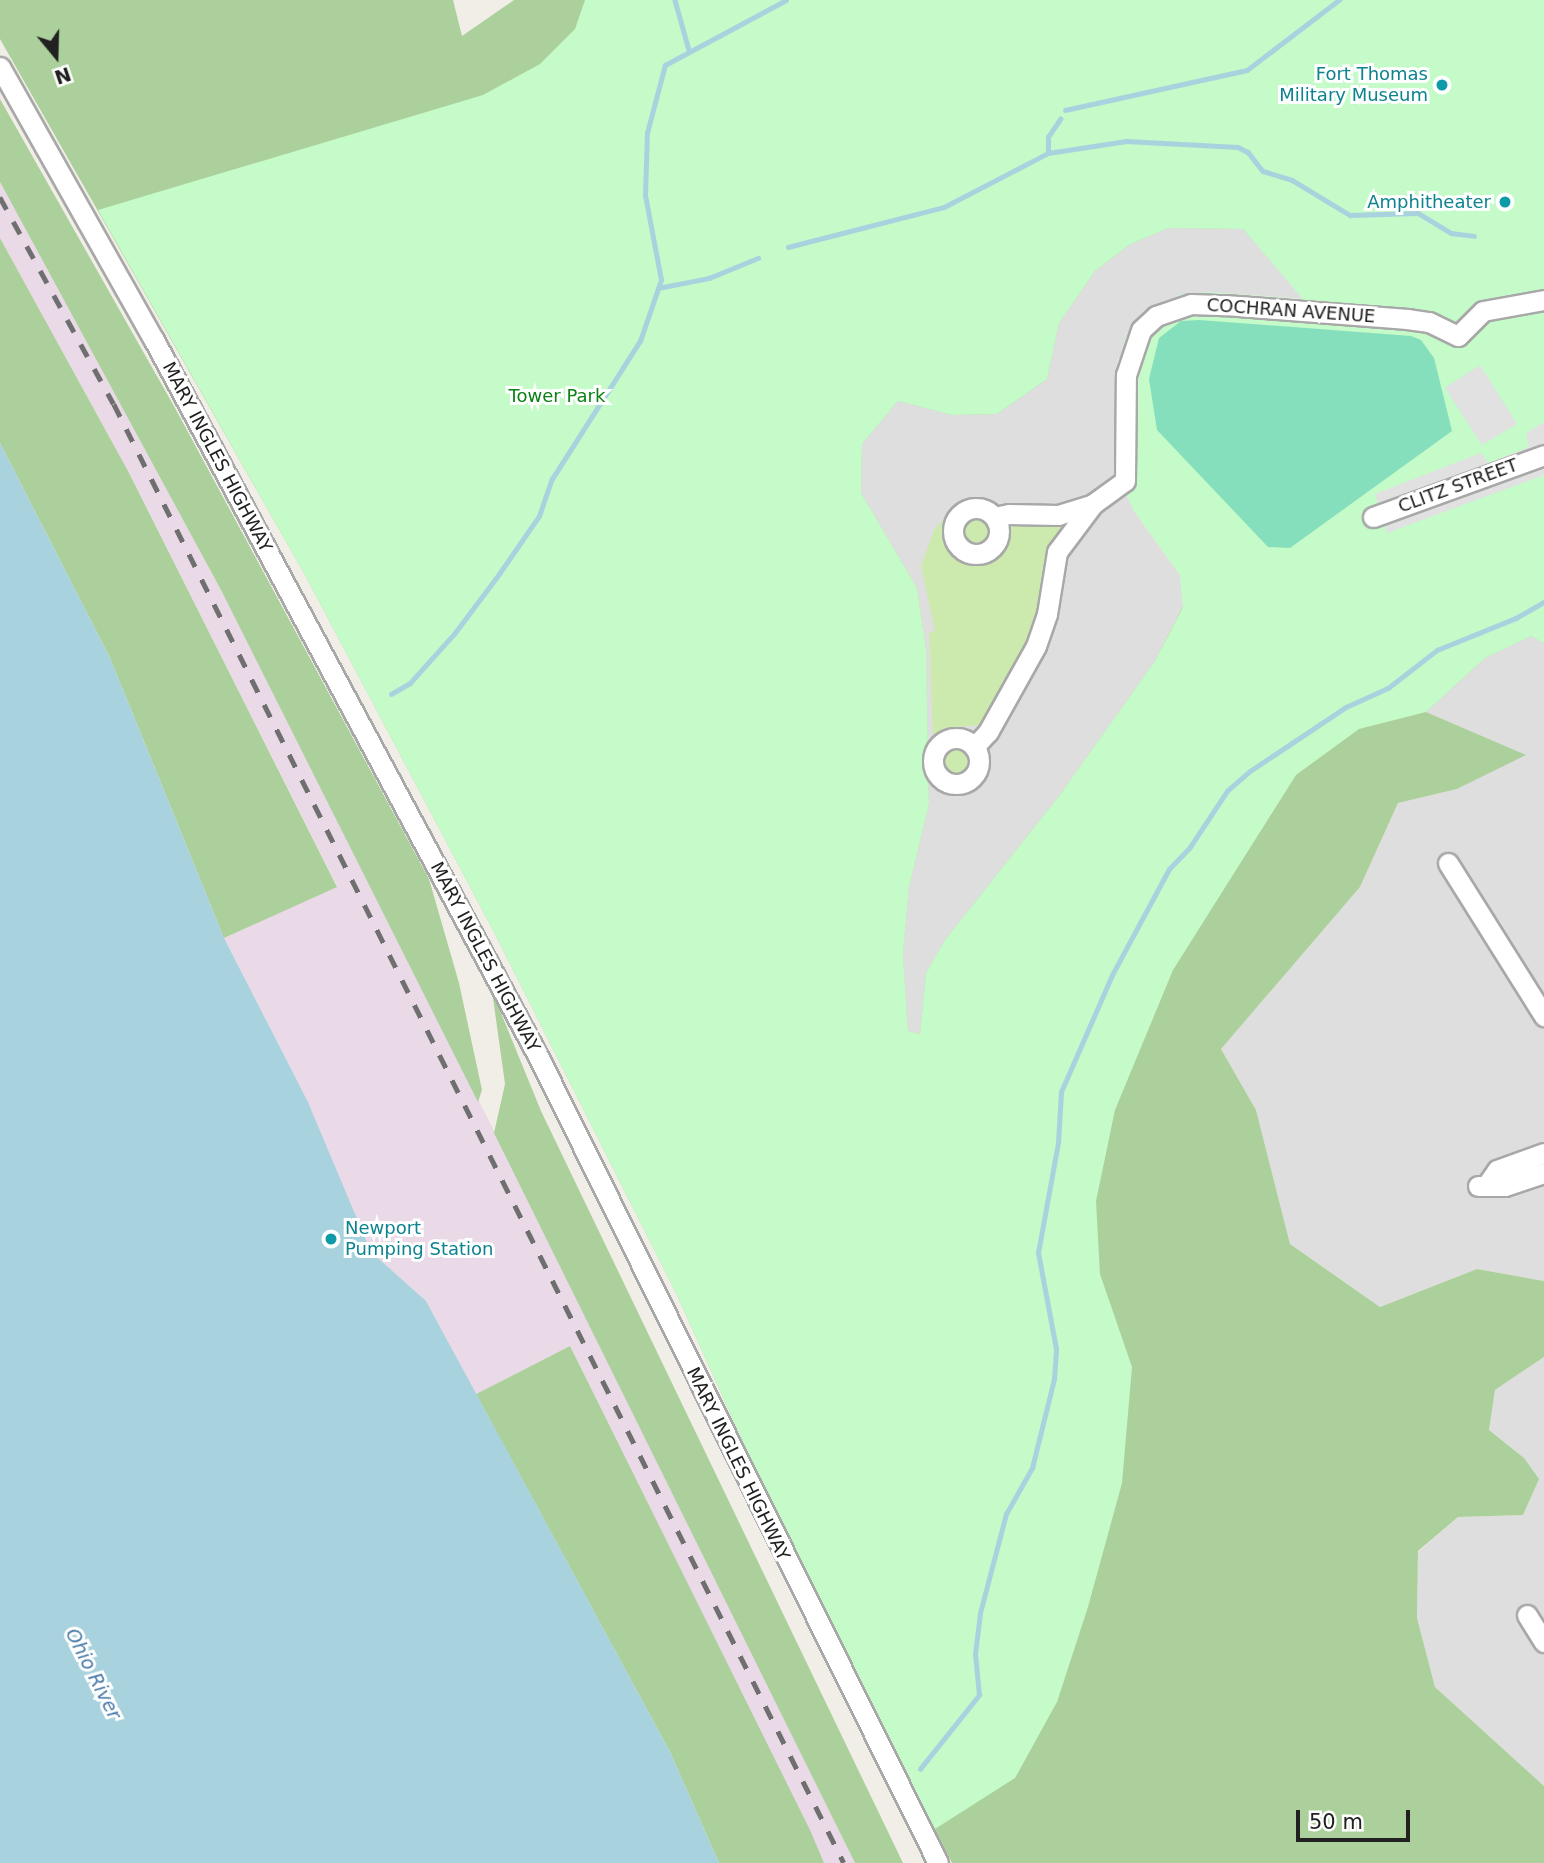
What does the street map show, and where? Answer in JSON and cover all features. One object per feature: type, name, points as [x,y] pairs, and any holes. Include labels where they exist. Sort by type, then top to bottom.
[{"type":"street","name":"MARY INGLES HIGHWAY","points":[[0,67],[174,377],[539,1058],[938,1863]]},
{"type":"street","name":"COCHRAN AVENUE","points":[[1093,504],[1125,481],[1126,375],[1131,351],[1141,330],[1174,309],[1225,305],[1407,319],[1429,322],[1458,336],[1483,311],[1544,300]]},
{"type":"street","name":"CLITZ STREET","points":[[1373,517],[1544,455]]},
{"type":"street","points":[[997,522],[999,516],[1009,514],[1058,515],[1093,504]]},
{"type":"street","points":[[974,747],[988,732],[1036,646],[1048,614],[1057,552],[1093,504]]},
{"type":"street","points":[[1448,863],[1544,1016]]},
{"type":"street","points":[[1544,1153],[1497,1170],[1483,1185],[1505,1186],[1544,1173]]},
{"type":"street","points":[[1527,1615],[1544,1642]]},
{"type":"shaded area","points":[[0,182],[221,590],[586,1313],[855,1863],[824,1863],[570,1346],[476,1394],[426,1301],[311,1293],[307,1100],[224,938],[337,886],[128,471],[0,238]]},
{"type":"shaded area","points":[[1168,228],[1243,229],[1304,299],[1208,292],[1118,359],[1114,412],[1134,511],[1180,575],[1183,606],[1155,661],[1059,796],[945,940],[926,973],[920,1034],[908,1031],[903,954],[909,887],[929,804],[926,649],[917,588],[861,493],[862,444],[898,401],[952,415],[1047,379],[1059,323],[1095,271],[1129,245]]},
{"type":"shaded area","points":[[1480,365],[1517,424],[1482,445],[1445,388]]},
{"type":"shaded area","points":[[1544,422],[1544,475],[1387,533],[1375,494],[1481,453],[1488,463],[1529,447],[1526,433]]},
{"type":"shaded area","points":[[1531,636],[1544,643],[1544,1281],[1477,1269],[1380,1307],[1290,1244],[1256,1110],[1221,1049],[1360,887],[1398,803],[1457,789],[1525,755],[1426,712],[1485,658]]},
{"type":"shaded area","points":[[1544,1357],[1544,1786],[1435,1687],[1417,1618],[1418,1552],[1458,1517],[1523,1515],[1524,1458],[1489,1430],[1495,1390]]},
{"type":"green space","name":"Tower Park","points":[[0,0],[453,0],[462,36],[514,0],[1444,0],[1304,299],[1243,229],[1168,228],[1129,245],[1095,271],[1059,323],[1047,379],[997,414],[952,415],[898,401],[862,444],[861,493],[917,588],[926,649],[929,804],[909,887],[903,954],[908,1031],[920,1034],[926,973],[945,940],[1059,796],[1155,661],[1183,606],[1544,497],[1544,643],[1531,636],[1485,658],[1426,712],[1526,755],[1457,789],[1398,803],[1360,887],[1221,1049],[1256,1110],[1290,1244],[1380,1307],[1477,1269],[1544,1281],[1544,1357],[1495,1390],[1489,1430],[1524,1458],[1539,1479],[1523,1515],[1458,1517],[1418,1551],[1417,1618],[1435,1687],[1544,1786],[1544,1863],[952,1863],[785,1535],[677,1295],[494,932],[304,573],[0,39]]},
{"type":"green space","name":"Tower Park","points":[[585,0],[1544,0],[1544,643],[1531,636],[1485,658],[1426,712],[1359,729],[1296,775],[1173,970],[1115,1110],[1096,1201],[1100,1274],[1132,1367],[1122,1483],[1088,1607],[1057,1702],[1015,1778],[935,1829],[785,1535],[677,1295],[494,932],[304,573],[98,210],[483,95],[540,64],[575,29]],"holes":[[[1168,228],[1243,229],[1303,299],[1208,292],[1179,295],[1140,318],[1125,339],[1115,387],[1114,469],[1134,511],[1180,575],[1183,607],[1155,661],[1059,796],[945,940],[926,973],[920,1034],[908,1031],[903,954],[909,887],[929,804],[926,649],[917,588],[861,493],[862,444],[898,401],[952,415],[997,414],[1047,379],[1059,323],[1095,271],[1129,245]]]},
{"type":"green space","points":[[0,99],[175,408],[429,879],[459,983],[482,1090],[478,1102],[221,590],[0,182]]},
{"type":"green space","points":[[0,238],[128,471],[337,887],[224,938],[110,658],[0,443]]},
{"type":"green space","points":[[1199,320],[1411,336],[1421,340],[1434,358],[1452,431],[1290,548],[1268,547],[1157,430],[1149,379],[1159,338],[1181,321]]},
{"type":"green space","points":[[950,513],[950,548],[964,561],[978,563],[1002,548],[1011,522],[1068,523],[1038,620],[994,707],[982,725],[955,727],[933,737],[929,633],[935,631],[921,566],[934,530]]},
{"type":"green space","points":[[976,516],[986,521],[991,531],[986,541],[976,546],[966,541],[961,531],[966,521]]},
{"type":"green space","points":[[958,747],[968,751],[972,761],[968,771],[958,775],[948,771],[944,761],[948,751]]},
{"type":"green space","points":[[492,991],[541,1111],[903,1863],[855,1863],[494,1133],[505,1084]]},
{"type":"green space","points":[[570,1346],[824,1863],[719,1863],[670,1752],[476,1394]]},
{"type":"water","name":"Ohio River","points":[[0,443],[110,658],[224,938],[307,1100],[371,1252],[426,1301],[670,1752],[719,1863],[0,1863]]},
{"type":"waterway","points":[[675,0],[689,50]]},
{"type":"waterway","points":[[391,694],[410,683],[454,634],[499,574],[539,516],[552,479],[640,341],[661,280],[645,195],[647,133],[665,65],[786,0]]},
{"type":"waterway","points":[[1065,110],[1247,70],[1339,0]]},
{"type":"waterway","points":[[1048,153],[1048,137],[1060,119]]},
{"type":"waterway","points":[[788,247],[944,207],[1048,153],[1126,141],[1238,147],[1248,152],[1263,171],[1292,180],[1350,215],[1418,213],[1451,233],[1474,236]]},
{"type":"waterway","points":[[658,288],[709,278],[758,258]]},
{"type":"waterway","points":[[920,1769],[979,1695],[975,1654],[980,1613],[1006,1514],[1032,1468],[1054,1379],[1056,1349],[1038,1253],[1058,1143],[1061,1092],[1112,975],[1169,869],[1190,847],[1227,791],[1250,771],[1346,707],[1388,688],[1437,650],[1516,618],[1544,602]]},
{"type":"railway","points":[[0,197],[114,404],[844,1863]]},
{"type":"place","name":"Fort Thomas Military Museum","points":[[1442,85]]},
{"type":"place","name":"Amphitheater","points":[[1505,202]]},
{"type":"place","name":"Newport Pumping Station","points":[[331,1239]]}]
